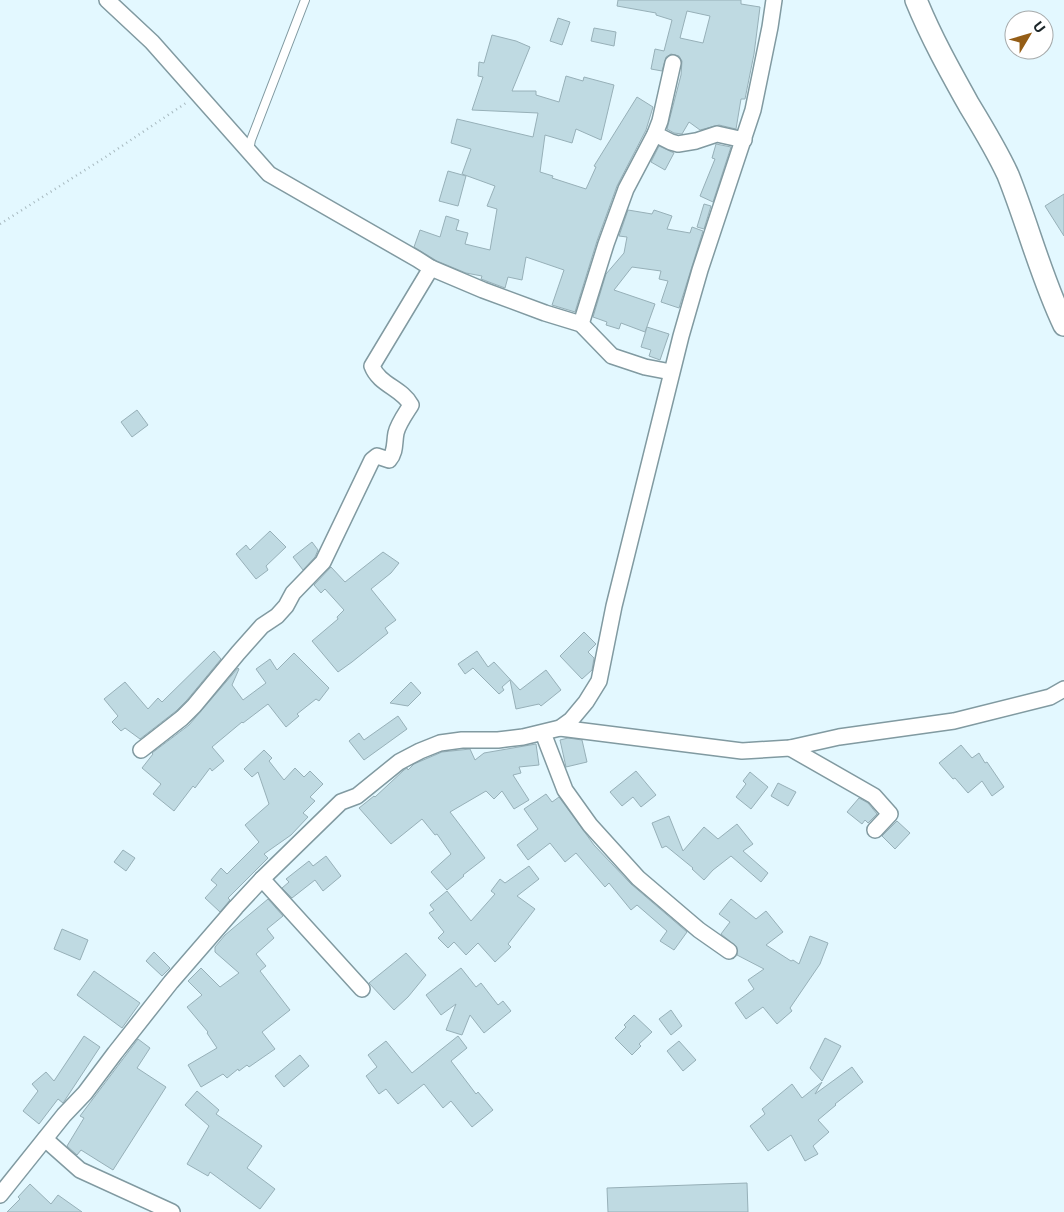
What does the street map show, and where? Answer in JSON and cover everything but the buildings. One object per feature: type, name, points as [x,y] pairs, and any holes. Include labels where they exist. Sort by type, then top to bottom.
[{"type":"street","points":[[107,0],[152,42],[269,174],[431,268],[483,290],[581,324],[612,356],[645,367],[671,372]]},
{"type":"street","points":[[0,1195],[64,1115],[85,1093],[171,982],[262,879],[341,802],[357,796],[391,768],[409,757],[440,744],[462,740],[498,740],[543,734],[567,724],[580,709],[598,681],[614,606],[671,372],[700,270],[753,110],[774,0]]},
{"type":"street","points":[[916,0],[927,27],[1008,176],[1054,305],[1064,325]]},
{"type":"street","points":[[581,324],[626,189],[655,134],[664,108],[673,62]]},
{"type":"street","points":[[655,134],[678,144],[696,141],[717,134],[744,140]]},
{"type":"street","points":[[141,750],[182,718],[194,706],[262,626],[277,616],[286,606],[293,593],[317,570],[326,558],[372,460],[377,456],[389,460],[393,455],[396,433],[411,405],[406,397],[375,375],[372,366],[431,268]]},
{"type":"street","points":[[560,728],[742,751],[790,748],[839,737],[954,721],[1050,697],[1064,688]]},
{"type":"street","points":[[543,734],[565,790],[590,825],[638,878],[699,930],[729,951]]},
{"type":"street","points":[[790,748],[874,796],[890,814],[875,830]]},
{"type":"street","points":[[262,879],[362,989]]},
{"type":"street","points":[[45,1139],[80,1170],[172,1212]]},
{"type":"lane","points":[[249,152],[251,140],[305,0]]},
{"type":"path","points":[[0,224],[198,95]]}]
